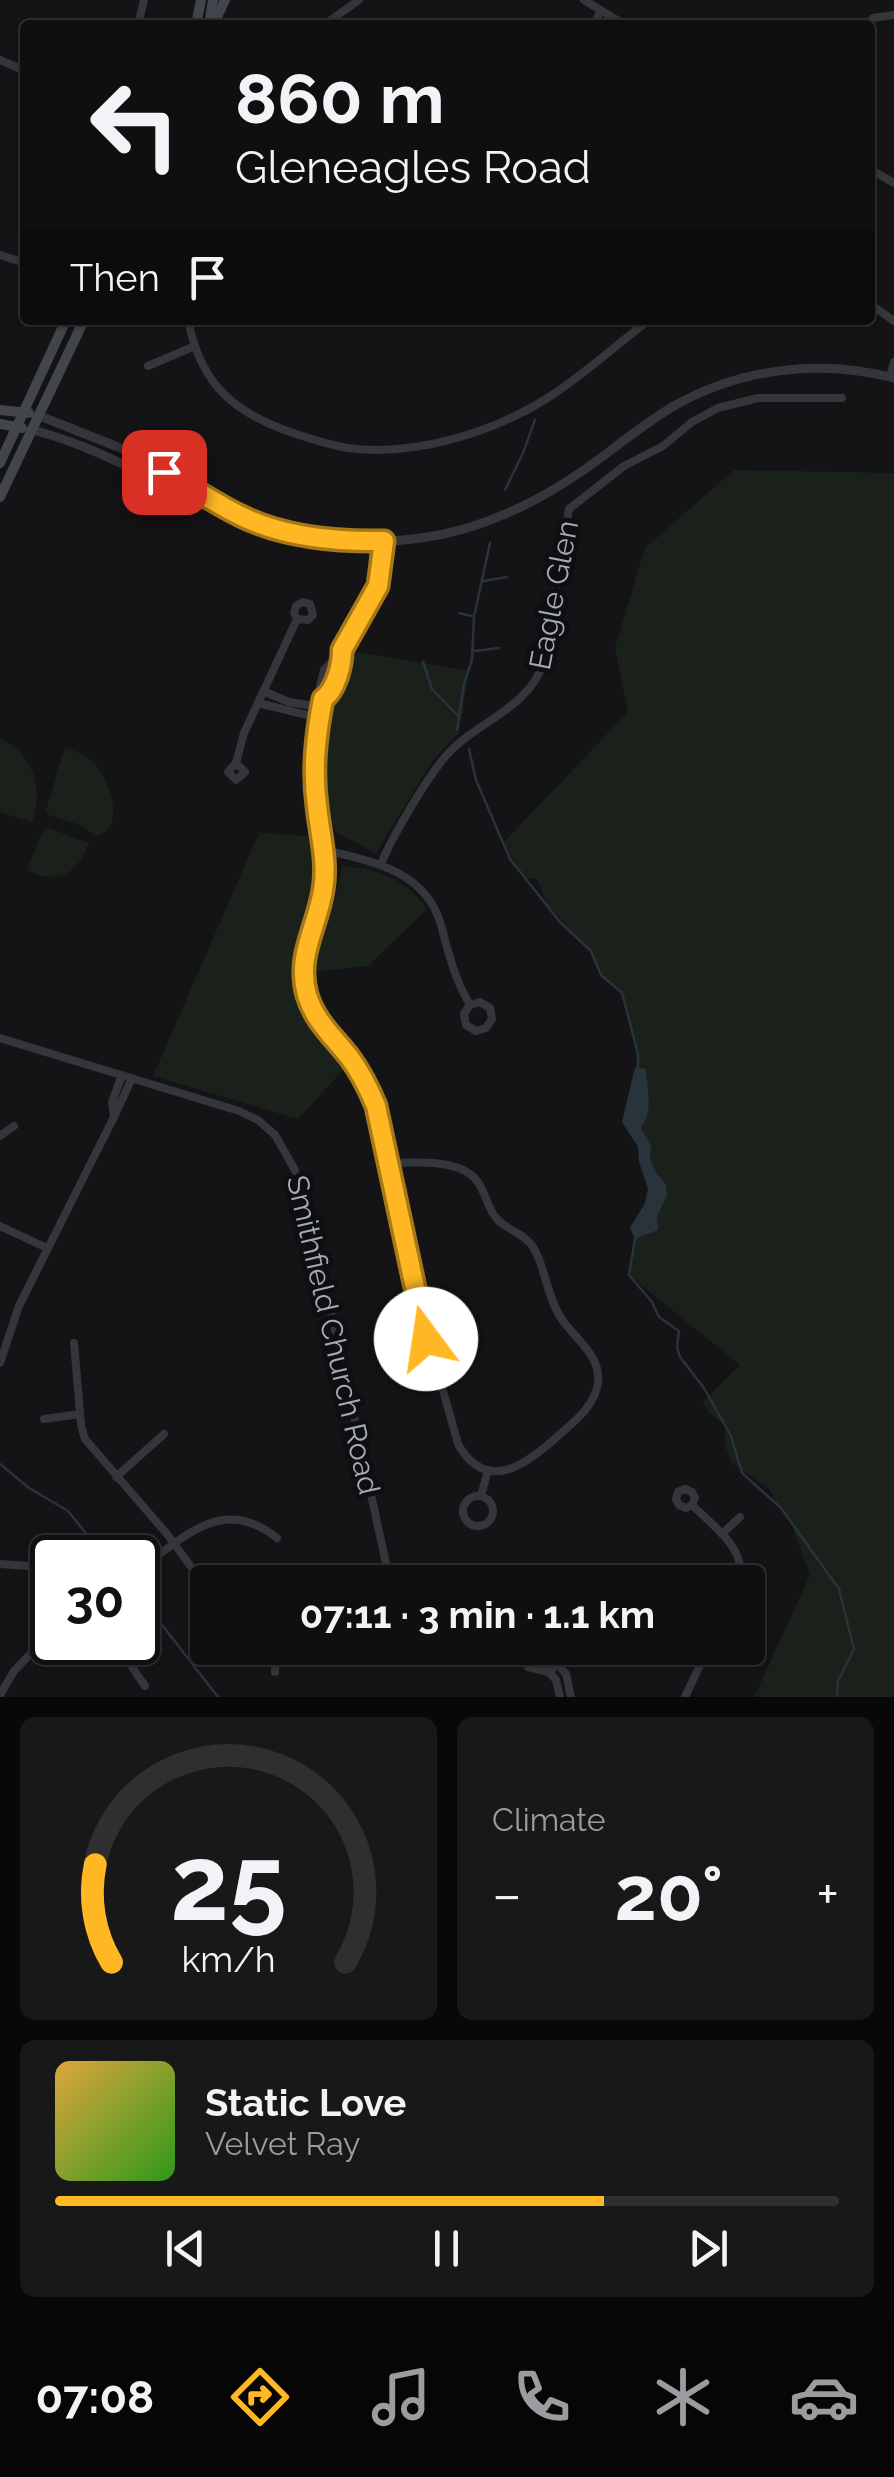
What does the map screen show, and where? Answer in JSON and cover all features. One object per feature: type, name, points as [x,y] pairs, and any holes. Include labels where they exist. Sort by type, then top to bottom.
[{"type":"main road","points":[[0,463],[64,325]]},
{"type":"main road","points":[[0,497],[82,325]]},
{"type":"main road","points":[[0,410],[40,416]]},
{"type":"main road","points":[[0,424],[33,430]]},
{"type":"street","points":[[331,20],[359,0]]},
{"type":"street","points":[[584,0],[616,20]]},
{"type":"street","points":[[596,20],[601,11]]},
{"type":"street","points":[[189,325],[195,346],[220,392],[250,416],[330,444],[384,449],[464,434],[524,412],[643,325]]},
{"type":"street","points":[[148,366],[195,346]]},
{"type":"street","points":[[33,430],[122,461],[216,509],[300,534],[378,541],[441,535],[529,504],[663,413],[720,384],[796,368],[850,369],[892,377],[894,362]]},
{"type":"street","name":"Eagle Glen","points":[[381,864],[443,759],[525,696],[537,682],[544,662],[569,508],[624,466],[663,446],[692,422],[718,408],[758,398],[842,398]]},
{"type":"street","points":[[40,416],[124,449],[237,514]]},
{"type":"street","points":[[378,541],[372,594],[342,650],[324,670],[319,690],[322,703],[314,754],[324,850],[322,894],[305,949],[305,986],[315,1016],[367,1086],[381,1123],[388,1163],[422,1324],[458,1444],[472,1462],[488,1470],[518,1467],[566,1429],[594,1397],[598,1381],[596,1364],[560,1316],[546,1290],[531,1244],[496,1218],[473,1176],[448,1166],[388,1163]]},
{"type":"street","points":[[236,764],[237,752],[297,619]]},
{"type":"street","points":[[263,691],[288,702],[322,703]]},
{"type":"street","points":[[258,703],[319,718]]},
{"type":"street","points":[[324,850],[381,864],[414,882],[431,901],[442,926],[454,976],[470,1005]]},
{"type":"street","name":"Smithfield Church Road","points":[[0,1038],[246,1114],[268,1128],[286,1150],[336,1333],[387,1565]]},
{"type":"street","points":[[114,1117],[112,1102],[122,1076]]},
{"type":"street","points":[[0,1363],[19,1306],[74,1202],[132,1078]]},
{"type":"street","points":[[0,1136],[14,1126]]},
{"type":"street","points":[[0,1226],[47,1248]]},
{"type":"street","points":[[74,1343],[85,1439],[190,1566]]},
{"type":"street","points":[[44,1419],[80,1414]]},
{"type":"street","points":[[116,1477],[164,1434]]},
{"type":"street","points":[[481,1496],[488,1470]]},
{"type":"street","points":[[692,1505],[722,1534],[740,1559],[740,1565]]},
{"type":"street","points":[[722,1534],[740,1517]]},
{"type":"street","points":[[160,1554],[206,1523],[232,1518],[255,1523],[277,1538]]},
{"type":"street","points":[[0,1564],[30,1566]]},
{"type":"street","points":[[0,1695],[30,1654]]},
{"type":"street","points":[[131,1665],[145,1686]]},
{"type":"street","points":[[275,1665],[275,1672]]},
{"type":"street","points":[[526,1665],[550,1672]]},
{"type":"street","points":[[550,1672],[555,1665]]},
{"type":"street","points":[[559,1665],[566,1674],[571,1697]]},
{"type":"street","points":[[685,1697],[700,1665]]},
{"type":"street","points":[[550,1672],[560,1697]]},
{"type":"shaded area","points":[[734,470],[894,473],[894,1697],[754,1697],[810,1575],[791,1523],[770,1490],[732,1463],[725,1445],[725,1425],[709,1413],[703,1402],[740,1365],[629,1275],[633,1229],[654,1197],[640,1140],[626,1121],[639,1061],[622,993],[601,975],[591,951],[548,906],[537,879],[523,877],[503,843],[628,712],[615,648],[645,548]]},
{"type":"shaded area","points":[[351,651],[469,671],[459,733],[433,760],[376,853],[335,832],[324,787],[329,717]]},
{"type":"shaded area","points":[[0,738],[21,753],[33,773],[37,796],[32,822],[0,812]]},
{"type":"shaded area","points":[[65,747],[93,762],[110,791],[114,813],[111,823],[96,836],[80,825],[49,815],[46,810]]},
{"type":"shaded area","points":[[48,828],[89,843],[78,863],[65,874],[48,877],[27,870],[43,830]]},
{"type":"shaded area","points":[[259,833],[309,836],[313,885],[296,949],[297,985],[312,1025],[346,1067],[298,1119],[153,1076]]},
{"type":"shaded area","points":[[342,866],[390,877],[410,890],[427,909],[368,966],[311,972],[315,942],[334,902]]},
{"type":"shaded area","points":[[635,1067],[646,1069],[649,1107],[641,1128],[667,1195],[657,1216],[658,1230],[635,1239],[630,1228],[645,1203],[648,1189],[638,1147],[622,1122]]},
{"type":"waterway","points":[[505,490],[535,420]]},
{"type":"waterway","points":[[457,730],[490,543]]},
{"type":"waterway","points":[[484,581],[507,577]]},
{"type":"waterway","points":[[459,613],[472,616]]},
{"type":"waterway","points":[[475,651],[499,648]]},
{"type":"waterway","points":[[423,662],[432,689],[458,716]]},
{"type":"waterway","points":[[469,749],[476,780],[510,859],[560,922],[591,951],[601,975],[622,993],[638,1067]]},
{"type":"waterway","points":[[635,1239],[629,1275],[652,1302],[659,1317],[679,1331],[680,1357],[704,1388],[731,1436],[742,1473],[781,1508],[839,1589],[854,1649],[838,1681],[837,1697]]},
{"type":"waterway","points":[[0,1464],[29,1488],[68,1511],[87,1535]]},
{"type":"waterway","points":[[160,1622],[218,1697]]},
{"type":"route","points":[[164,472],[237,514],[279,529],[340,540],[384,541],[378,586],[342,650],[342,662],[329,694],[323,699],[319,718],[315,784],[325,864],[322,894],[308,936],[303,972],[315,1016],[359,1071],[376,1106],[426,1339]]}]
